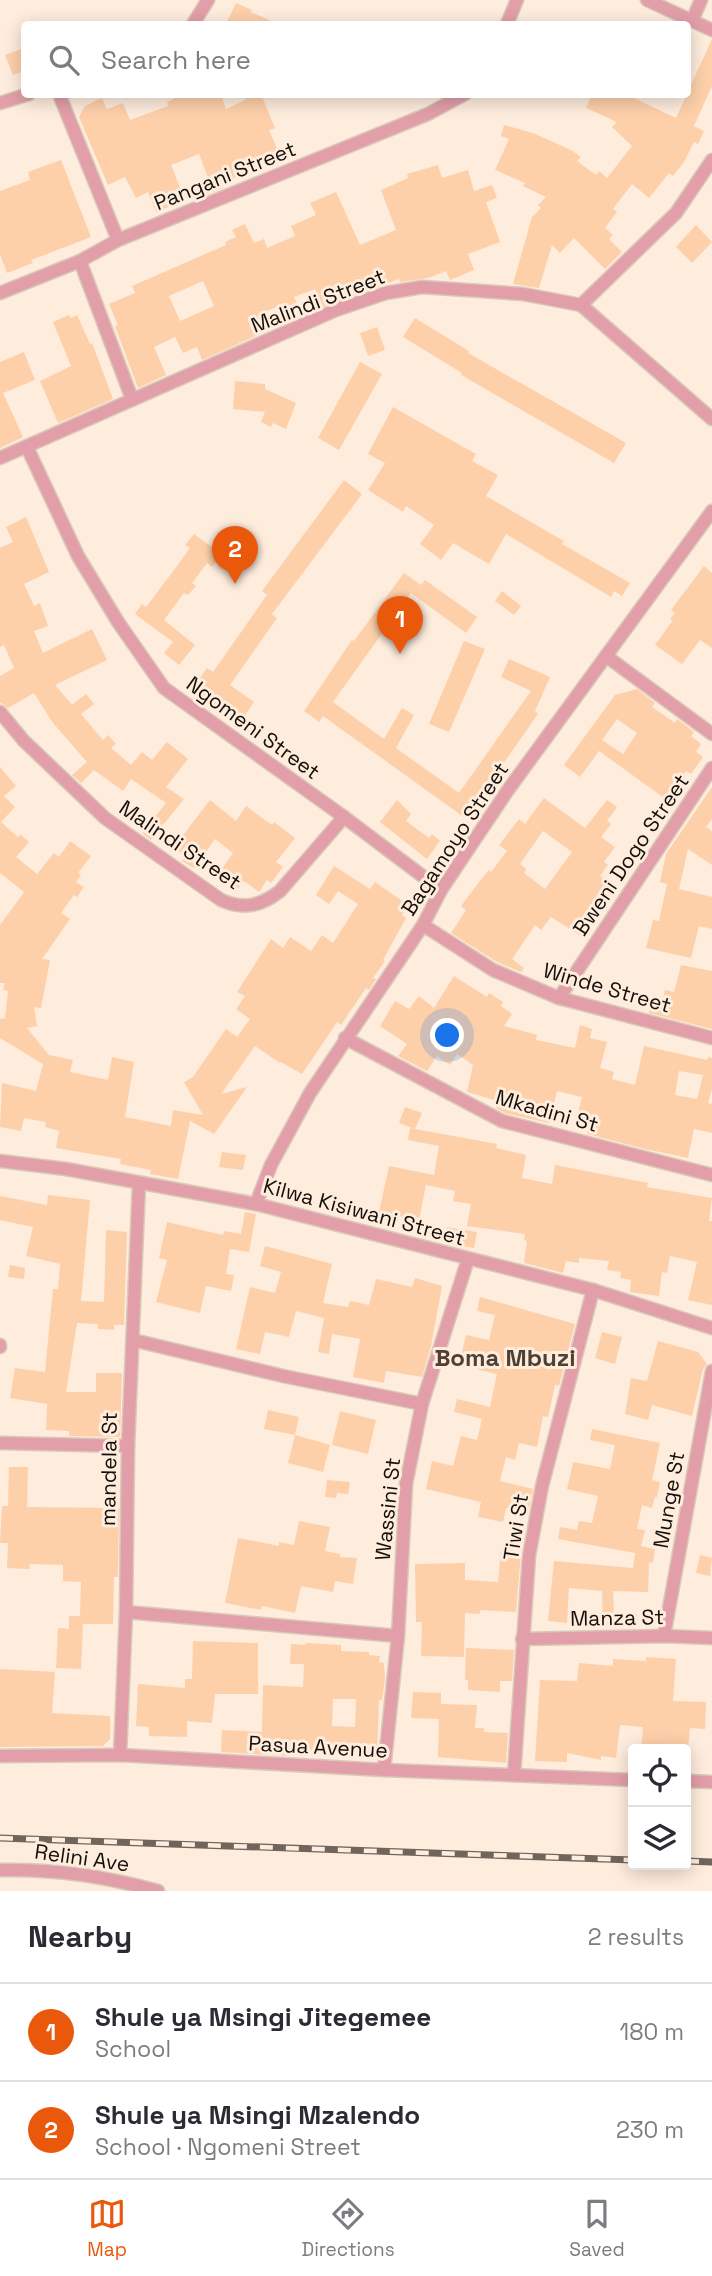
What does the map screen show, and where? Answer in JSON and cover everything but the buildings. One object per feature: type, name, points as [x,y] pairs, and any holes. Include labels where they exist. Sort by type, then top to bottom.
[{"type":"street","points":[[194,21],[208,0]]},
{"type":"street","points":[[508,21],[517,0]]},
{"type":"street","points":[[647,0],[712,30]]},
{"type":"street","points":[[692,21],[701,0]]},
{"type":"street","points":[[0,103],[21,96]]},
{"type":"street","points":[[62,98],[118,240]]},
{"type":"street","name":"Pangani Street","points":[[0,293],[80,261],[118,240],[428,114],[458,98]]},
{"type":"street","points":[[712,160],[676,213],[581,305],[712,419]]},
{"type":"street","points":[[80,261],[132,399]]},
{"type":"street","name":"Malindi Street","points":[[0,458],[336,310],[386,293],[422,287],[441,288],[523,294],[581,305]]},
{"type":"street","name":"Ngomeni Street","points":[[27,447],[78,556],[118,622],[164,688],[441,890]]},
{"type":"street","name":"Bagamoyo Street","points":[[256,1204],[278,1153],[310,1093],[423,925],[441,890],[508,790],[712,512]]},
{"type":"street","points":[[606,656],[712,734]]},
{"type":"street","name":"Malindi Street","points":[[0,712],[24,741],[105,818],[211,893],[235,906],[250,906],[268,900],[280,891],[344,817]]},
{"type":"street","name":"Bweni Dogo Street","points":[[559,998],[712,768]]},
{"type":"street","name":"Winde Street","points":[[423,925],[493,970],[559,998],[712,1038]]},
{"type":"street","name":"Mkadini St","points":[[345,1038],[502,1121],[712,1175]]},
{"type":"street","name":"Kilwa Kisiwani Street","points":[[0,1161],[66,1169],[256,1204],[593,1290],[712,1328]]},
{"type":"street","name":"mandela St","points":[[120,1755],[126,1612],[128,1446],[139,1183]]},
{"type":"street","name":"Wassini St","points":[[384,1770],[398,1636],[406,1484],[422,1404],[468,1259]]},
{"type":"street","name":"Tiwi St","points":[[514,1775],[529,1556],[542,1486],[593,1290]]},
{"type":"street","points":[[133,1340],[283,1376],[422,1404]]},
{"type":"street","name":"Munge St","points":[[664,1636],[712,1371]]},
{"type":"street","points":[[0,1443],[128,1446]]},
{"type":"street","points":[[126,1612],[398,1636]]},
{"type":"street","name":"Manza St","points":[[522,1639],[664,1636],[712,1638]]},
{"type":"street","name":"Pasua Avenue","points":[[0,1756],[120,1755],[384,1770],[628,1780]]},
{"type":"street","points":[[691,1782],[712,1782]]},
{"type":"street","name":"Relini Ave","points":[[0,1870],[47,1869],[92,1874],[158,1891]]},
{"type":"railway","points":[[0,1838],[628,1860]]},
{"type":"railway","points":[[691,1861],[712,1862]]},
{"type":"place","name":"Shule ya Msingi Mzalendo","points":[[235,584]]},
{"type":"place","name":"Shule ya Msingi Jitegemee","points":[[400,654]]},
{"type":"district","name":"Boma Mbuzi","points":[[505,1358]]}]
